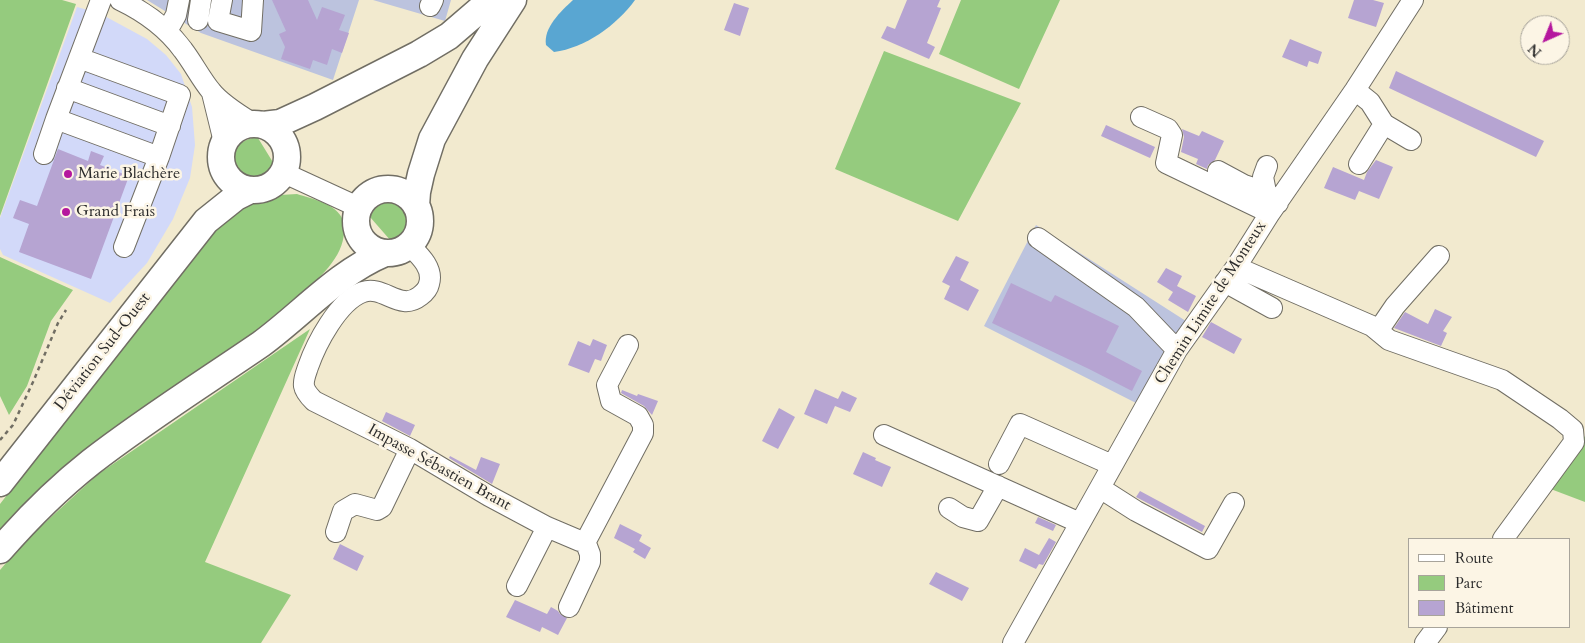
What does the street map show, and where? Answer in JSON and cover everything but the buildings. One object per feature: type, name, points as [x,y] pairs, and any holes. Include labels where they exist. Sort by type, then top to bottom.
[{"type":"main road","points":[[206,221],[220,186],[223,154],[230,134],[245,125],[280,123],[420,54],[449,36],[491,0]]},
{"type":"main road","points":[[416,206],[421,174],[432,139],[475,59],[512,0]]},
{"type":"main road","points":[[223,154],[226,175],[241,187],[258,190],[273,184],[282,172],[287,158],[286,149],[278,134],[271,129],[259,125]]},
{"type":"main road","points":[[323,292],[349,252],[364,199],[372,192],[385,188],[396,180],[432,139]]},
{"type":"main road","points":[[0,550],[41,506],[90,462],[276,333],[323,292],[369,260],[397,249],[417,234],[420,225],[420,215],[416,206],[402,192],[385,188]]},
{"type":"main road","points":[[206,221],[236,198],[250,190]]},
{"type":"main road","points":[[358,219],[360,237],[366,245],[375,251],[397,249]]},
{"type":"main road","name":"Déviation Sud-Ouest","points":[[0,483],[206,221]]},
{"type":"street","points":[[44,154],[101,0]]},
{"type":"street","points":[[120,0],[136,8],[167,31],[212,92],[239,115],[259,125]]},
{"type":"street","points":[[167,31],[176,15],[178,0]]},
{"type":"street","points":[[222,0],[218,21],[251,31],[254,0]]},
{"type":"street","name":"Chemin Limite de Monteux","points":[[1013,643],[1177,350],[1230,274],[1271,203],[1355,90],[1413,0]]},
{"type":"street","points":[[79,58],[180,96],[159,158],[124,248]]},
{"type":"street","points":[[67,88],[170,126]]},
{"type":"street","points":[[1355,90],[1370,102],[1384,124],[1412,140]]},
{"type":"street","points":[[212,92],[223,154]]},
{"type":"street","points":[[1141,117],[1168,129],[1172,135],[1166,163],[1271,203]]},
{"type":"street","points":[[56,120],[159,158]]},
{"type":"street","points":[[1358,164],[1384,124]]},
{"type":"street","points":[[1267,166],[1264,177],[1271,203]]},
{"type":"street","points":[[1218,171],[1271,203]]},
{"type":"street","points":[[282,172],[358,219]]},
{"type":"street","points":[[1038,238],[1136,307],[1177,350]]},
{"type":"street","name":"Impasse Sébastien Brant","points":[[397,249],[426,263],[430,272],[429,284],[424,293],[416,300],[407,302],[397,301],[375,291],[364,292],[354,297],[336,315],[319,338],[304,380],[304,388],[308,396],[314,401],[410,449],[489,496],[547,527],[580,541],[585,541]]},
{"type":"street","points":[[1378,331],[1395,306],[1440,256]]},
{"type":"street","points":[[1230,274],[1272,308]]},
{"type":"street","points":[[1230,274],[1372,326],[1389,340],[1502,380],[1560,418],[1573,430],[1574,442],[1504,538]]},
{"type":"street","points":[[569,607],[590,562],[590,554],[585,541],[643,433],[644,425],[638,416],[611,401],[607,385],[628,345]]},
{"type":"street","points":[[999,464],[1020,424],[1112,465]]},
{"type":"street","points":[[884,434],[1080,523]]},
{"type":"street","points":[[336,532],[343,511],[355,504],[377,510],[382,508],[410,449]]},
{"type":"street","points":[[949,508],[963,517],[978,521],[998,486]]},
{"type":"street","points":[[1100,488],[1136,511],[1208,549],[1234,504]]},
{"type":"street","points":[[517,586],[547,527]]},
{"type":"street","points":[[1425,643],[1436,628]]},
{"type":"path","points":[[0,440],[13,425],[58,323],[66,310]]},
{"type":"shaded area","points":[[147,0],[359,0],[333,80],[201,33]]},
{"type":"shaded area","points":[[373,0],[451,0],[445,21]]},
{"type":"shaded area","points":[[77,7],[99,13],[147,39],[166,55],[181,74],[192,107],[195,145],[190,178],[173,219],[147,263],[110,303],[3,255],[0,249],[0,218]]},
{"type":"shaded area","points":[[1036,225],[1189,323],[1138,404],[984,326]]},
{"type":"green space","points":[[0,0],[62,0],[76,4],[0,216]]},
{"type":"green space","points":[[961,0],[1060,0],[1019,89],[939,54]]},
{"type":"green space","points":[[884,51],[1021,103],[958,221],[835,169]]},
{"type":"green space","points":[[252,138],[258,138],[274,164],[266,175],[256,178],[247,177],[235,162],[235,153],[240,144]]},
{"type":"green space","points":[[297,194],[335,209],[343,220],[343,241],[340,250],[321,275],[300,297],[0,533],[0,504],[220,222],[244,202],[266,201],[280,195]]},
{"type":"green space","points":[[387,202],[403,208],[407,213],[408,220],[405,233],[391,241],[370,217],[376,206]]},
{"type":"green space","points":[[0,257],[73,290],[51,321],[27,386],[9,415],[0,396]]},
{"type":"green space","points":[[310,329],[205,562],[291,595],[261,643],[0,643],[0,570],[25,541],[97,475]]},
{"type":"green space","points":[[1585,436],[1585,502],[1548,488]]},
{"type":"water","points":[[573,0],[635,0],[619,18],[599,34],[577,46],[554,52],[546,45],[547,32],[554,20]]},
{"type":"place","name":"Marie Blachère","points":[[68,174]]},
{"type":"place","name":"Grand Frais","points":[[66,212]]}]
